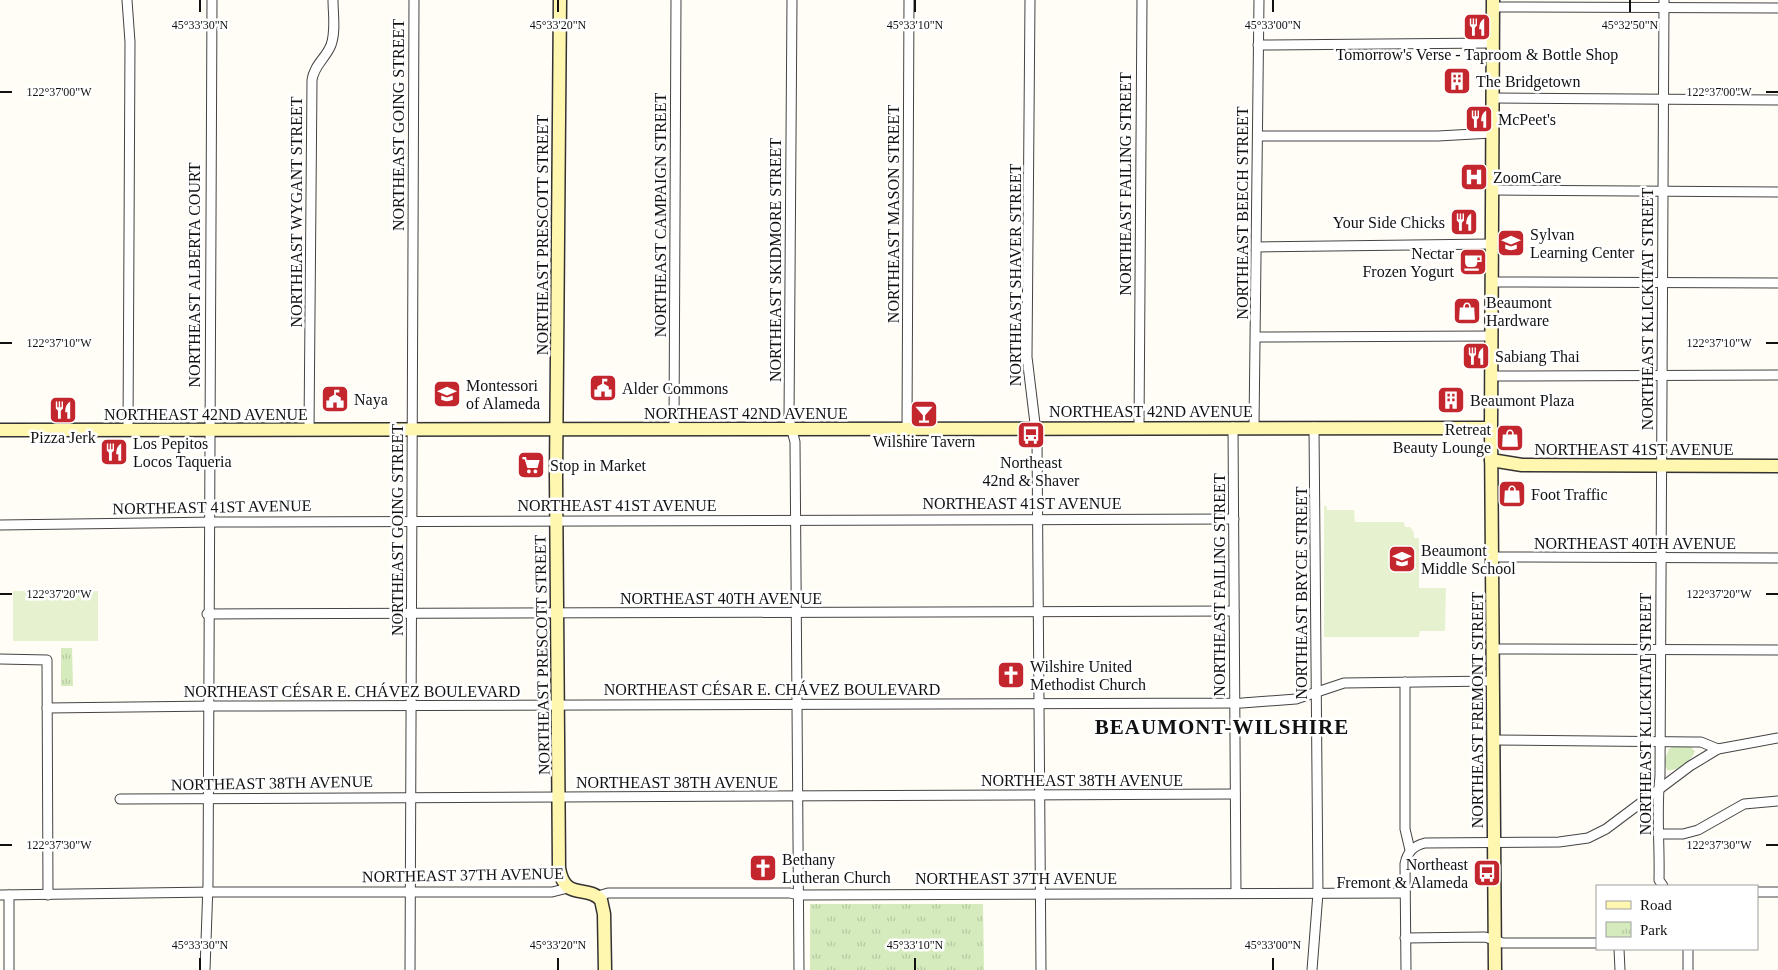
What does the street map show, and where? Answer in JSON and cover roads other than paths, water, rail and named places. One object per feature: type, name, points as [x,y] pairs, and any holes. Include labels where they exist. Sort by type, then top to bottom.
[{"type":"street","points":[[127,0],[130,35],[128,430]]},
{"type":"street","name":"NORTHEAST ALBERTA COURT","points":[[205,970],[208,797],[208,430],[212,0]]},
{"type":"street","name":"NORTHEAST WYGANT STREET","points":[[310,430],[312,80],[316,67],[327,53],[332,39],[333,0]]},
{"type":"street","name":"NORTHEAST GOING STREET","points":[[410,970],[414,0]]},
{"type":"street","name":"NORTHEAST PRESCOTT STREET","points":[[560,0],[557,430],[559,868],[562,881],[568,888]]},
{"type":"street","name":"NORTHEAST CAMPAIGN STREET","points":[[674,430],[676,0]]},
{"type":"street","name":"NORTHEAST SKIDMORE STREET","points":[[792,0],[789,404],[795,442],[800,895],[799,970]]},
{"type":"street","name":"NORTHEAST MASON STREET","points":[[907,428],[909,0]]},
{"type":"street","name":"NORTHEAST SHAVER STREET","points":[[1030,0],[1028,357],[1034,428],[1037,440],[1041,970]]},
{"type":"street","name":"NORTHEAST FAILING STREET","points":[[1139,428],[1142,0]]},
{"type":"street","name":"NORTHEAST BEECH STREET","points":[[1254,427],[1259,0]]},
{"type":"street","points":[[1493,3],[1664,4],[1778,8]]},
{"type":"street","name":"NORTHEAST FREMONT STREET","points":[[1493,3],[1491,460],[1495,970]]},
{"type":"street","name":"NORTHEAST KLICKITAT STREET","points":[[1662,885],[1659,880],[1660,834],[1656,806],[1660,741],[1664,4]]},
{"type":"street","points":[[1258,45],[1493,43]]},
{"type":"street","points":[[1492,98],[1778,100]]},
{"type":"street","points":[[1258,136],[1438,136],[1492,133]]},
{"type":"street","points":[[1492,190],[1778,192]]},
{"type":"street","points":[[1257,247],[1492,244]]},
{"type":"street","points":[[1492,282],[1778,283]]},
{"type":"street","points":[[1256,337],[1492,336]]},
{"type":"street","points":[[1491,376],[1778,375]]},
{"type":"street","name":"NORTHEAST 42ND AVENUE","points":[[0,430],[674,430],[1314,426],[1491,428]]},
{"type":"street","name":"NORTHEAST BRYCE STREET","points":[[1312,970],[1318,893],[1314,426]]},
{"type":"street","name":"NORTHEAST FAILING STREET","points":[[1233,427],[1236,893]]},
{"type":"street","name":"NORTHEAST 41ST AVENUE","points":[[1491,460],[1522,465],[1778,466]]},
{"type":"street","name":"NORTHEAST 41ST AVENUE","points":[[0,525],[1234,519]]},
{"type":"street","name":"NORTHEAST 40TH AVENUE","points":[[1492,557],[1778,558]]},
{"type":"street","name":"NORTHEAST 40TH AVENUE","points":[[208,614],[1234,610]]},
{"type":"street","points":[[1492,648],[1778,650]]},
{"type":"street","points":[[0,660],[47,660],[48,895]]},
{"type":"street","name":"NORTHEAST CÉSAR E. CHÁVEZ BOULEVARD","points":[[47,708],[1235,703],[1285,701],[1344,683],[1493,681]]},
{"type":"street","points":[[1405,682],[1405,829],[1410,850],[1405,864],[1406,970]]},
{"type":"street","points":[[1410,850],[1425,843],[1559,842],[1588,838],[1606,830],[1658,789],[1718,749],[1778,738]]},
{"type":"street","points":[[1493,740],[1701,742],[1718,749]]},
{"type":"street","name":"NORTHEAST 38TH AVENUE","points":[[120,799],[208,797],[1235,794]]},
{"type":"street","points":[[1660,834],[1683,834],[1698,830],[1744,804],[1778,800]]},
{"type":"street","name":"NORTHEAST 37TH AVENUE","points":[[5,895],[552,892],[568,888],[598,896],[608,893],[680,892],[790,892],[800,895],[1405,893]]},
{"type":"street","points":[[1758,892],[1778,894]]},
{"type":"street","points":[[5,895],[9,970]]},
{"type":"street","points":[[598,896],[602,900],[604,914],[605,970]]},
{"type":"street","points":[[1405,938],[1485,937],[1503,943],[1596,943]]},
{"type":"street","points":[[1619,950],[1620,970]]},
{"type":"street","points":[[1688,950],[1688,970]]},
{"type":"place","name":"Tomorrow's Verse - Taproom & Bottle Shop","points":[[1477,27]]},
{"type":"place","name":"The Bridgetown","points":[[1457,81]]},
{"type":"place","name":"McPeet's","points":[[1479,119]]},
{"type":"place","name":"ZoomCare","points":[[1474,177]]},
{"type":"place","name":"Your Side Chicks","points":[[1464,222]]},
{"type":"place","name":"Sylvan Learning Center","points":[[1511,243]]},
{"type":"place","name":"Nectar Frozen Yogurt","points":[[1473,262]]},
{"type":"place","name":"Beaumont Hardware","points":[[1467,311]]},
{"type":"place","name":"Sabiang Thai","points":[[1476,356]]},
{"type":"place","name":"Alder Commons","points":[[603,388]]},
{"type":"place","name":"Montessori of Alameda","points":[[447,394]]},
{"type":"place","name":"Naya","points":[[335,399]]},
{"type":"place","name":"Beaumont Plaza","points":[[1451,400]]},
{"type":"place","name":"Pizza Jerk","points":[[63,410]]},
{"type":"place","name":"Wilshire Tavern","points":[[924,414]]},
{"type":"place","name":"Northeast 42nd & Shaver","points":[[1031,435]]},
{"type":"place","name":"Retreat Beauty Lounge","points":[[1510,438]]},
{"type":"place","name":"Los Pepitos Locos Taqueria","points":[[114,452]]},
{"type":"place","name":"Stop in Market","points":[[531,465]]},
{"type":"place","name":"Foot Traffic","points":[[1512,494]]},
{"type":"place","name":"Beaumont Middle School","points":[[1402,559]]},
{"type":"place","name":"Wilshire United Methodist Church","points":[[1011,675]]},
{"type":"place","name":"Bethany Lutheran Church","points":[[763,868]]},
{"type":"place","name":"Northeast Fremont & Alameda","points":[[1487,873]]},
{"type":"district","name":"BEAUMONT-WILSHIRE","points":[[1222,727]]}]
